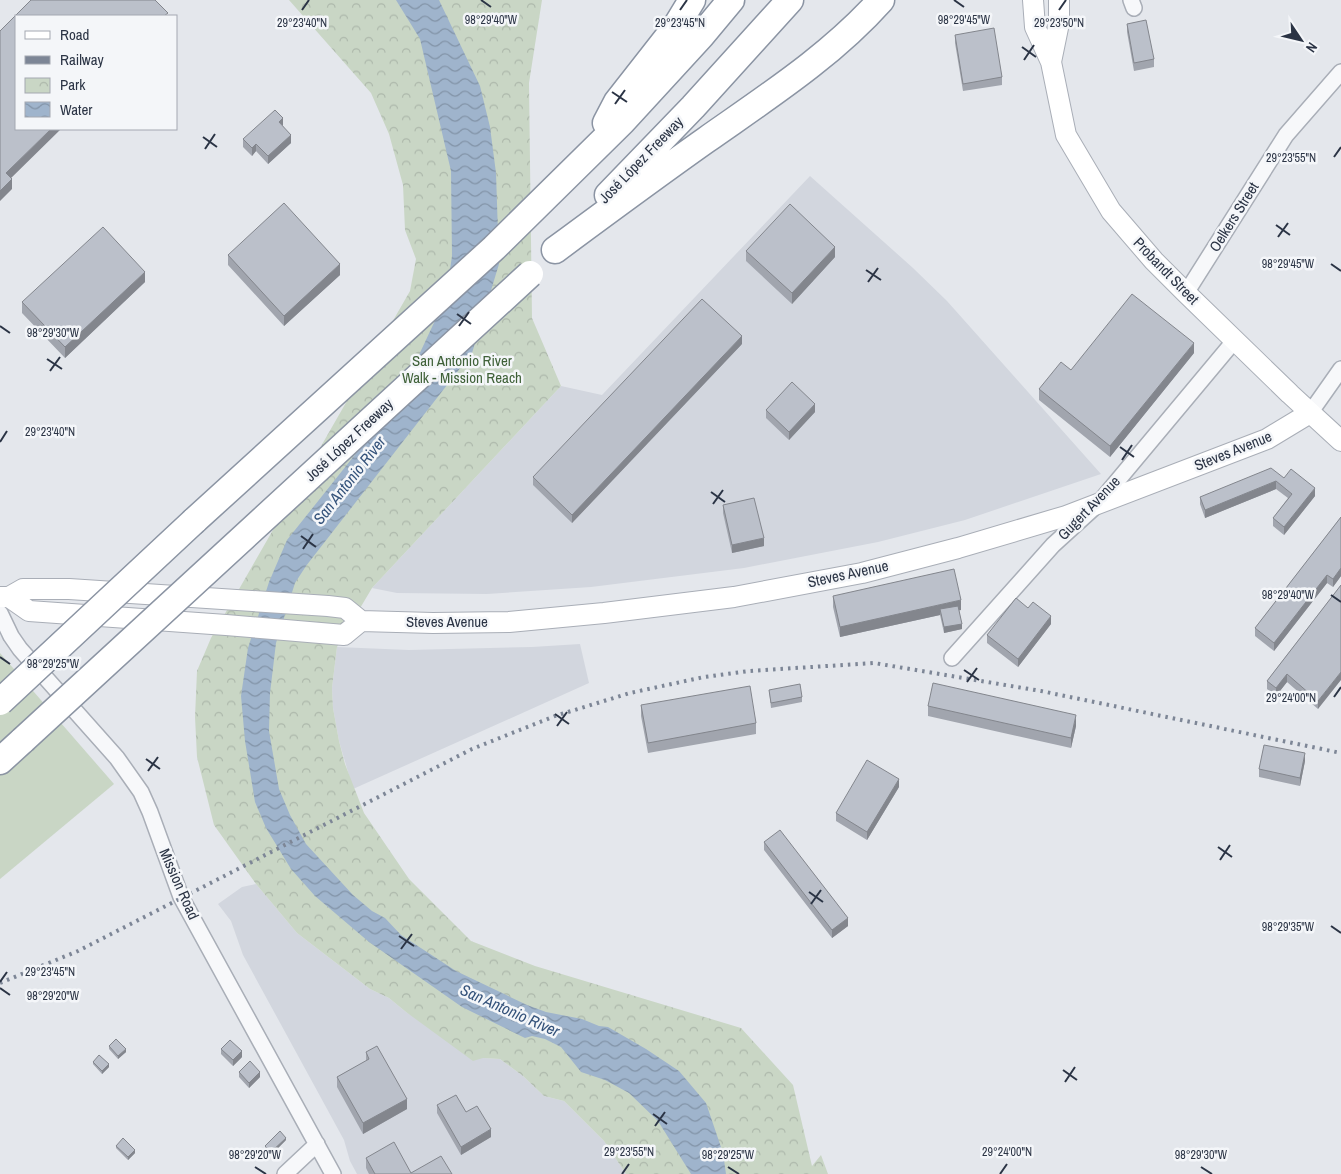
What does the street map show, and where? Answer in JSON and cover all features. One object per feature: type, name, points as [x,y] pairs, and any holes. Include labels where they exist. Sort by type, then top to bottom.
[{"type":"highway","points":[[589,155],[617,102],[675,28],[692,0]]},
{"type":"highway","points":[[0,702],[202,514],[494,248],[622,122],[701,36],[731,0]]},
{"type":"highway","name":"José López Freeway","points":[[0,761],[555,250],[693,107],[790,0]]},
{"type":"highway","points":[[555,250],[671,164],[805,69],[845,36],[881,0]]},
{"type":"main road","name":"Probandt Street","points":[[1033,0],[1035,27],[1051,62],[1066,135],[1111,211],[1154,261],[1341,441]]},
{"type":"main road","name":"Probandt Street","points":[[1051,62],[1059,23],[1059,0]]},
{"type":"main road","name":"Steves Avenue","points":[[362,621],[432,623],[509,622],[604,613],[734,597],[862,573],[1027,529],[1098,504],[1267,439],[1310,413]]},
{"type":"main road","points":[[23,589],[69,589],[328,606],[345,608],[362,621],[344,635],[226,624],[29,611],[3,602],[23,589]]},
{"type":"street","name":"Oelkers Street","points":[[1186,293],[1286,135],[1341,72]]},
{"type":"street","name":"Gugert Avenue","points":[[952,658],[1053,545],[1098,504],[1235,340]]},
{"type":"street","points":[[1310,413],[1341,369]]},
{"type":"street","name":"Mission Road","points":[[3,602],[11,636],[20,649],[117,758],[140,792],[150,812],[181,897],[333,1174]]},
{"type":"street","points":[[285,1174],[317,1144]]},
{"type":"shaded area","points":[[810,176],[947,301],[1101,474],[965,520],[878,542],[744,568],[591,587],[487,594],[397,593],[372,588],[561,386],[602,395]]},
{"type":"shaded area","points":[[580,644],[589,683],[353,789],[339,741],[333,708],[332,688],[337,647],[409,650]]},
{"type":"shaded area","points":[[256,884],[297,933],[370,989],[389,998],[406,1012],[483,1058],[500,1059],[523,1076],[544,1096],[564,1101],[604,1141],[626,1174],[357,1174],[350,1161],[344,1140],[243,955],[231,921],[218,904],[242,887]]},
{"type":"green space","name":"San Antonio River Walk - Mission Reach","points":[[289,0],[542,0],[529,83],[532,318],[561,386],[372,588],[337,647],[332,688],[333,708],[345,764],[364,813],[409,879],[471,941],[535,966],[741,1028],[793,1085],[812,1166],[821,1155],[828,1174],[626,1174],[604,1141],[564,1101],[544,1096],[523,1076],[500,1059],[483,1058],[473,1061],[389,998],[370,989],[297,933],[256,884],[214,825],[197,757],[195,717],[197,671],[211,638],[410,291],[416,259],[405,230],[403,185],[389,134],[371,93]]},
{"type":"green space","points":[[0,653],[114,784],[0,879]]},
{"type":"water","name":"San Antonio River","points":[[396,0],[439,0],[480,86],[490,127],[496,173],[499,264],[472,353],[306,566],[295,583],[276,643],[270,693],[269,731],[279,789],[290,815],[306,844],[353,895],[372,911],[385,918],[401,935],[456,971],[527,1005],[546,1012],[582,1019],[599,1026],[608,1027],[679,1071],[706,1103],[723,1153],[726,1174],[691,1174],[658,1121],[629,1093],[605,1080],[581,1072],[561,1047],[545,1039],[532,1036],[525,1038],[462,1007],[369,942],[315,896],[291,869],[266,828],[255,802],[245,741],[241,696],[248,648],[269,582],[287,540],[397,402],[446,297],[452,256],[451,171],[420,39]]},
{"type":"building","points":[[31,0],[155,0],[168,13],[165,15],[16,15]]},
{"type":"building","points":[[15,16],[15,130],[50,130],[6,173],[12,179],[0,191],[0,31]]},
{"type":"building","points":[[1146,20],[1154,59],[1134,63],[1127,24]]},
{"type":"building","points":[[994,28],[1002,77],[963,84],[955,35]]},
{"type":"building","points":[[275,110],[283,118],[279,122],[291,135],[268,156],[256,144],[252,148],[243,139]]},
{"type":"building","points":[[284,203],[340,264],[284,316],[228,255]]},
{"type":"building","points":[[790,204],[835,247],[792,293],[746,251]]},
{"type":"building","points":[[103,227],[145,272],[65,347],[22,302]]},
{"type":"building","points":[[1132,294],[1194,343],[1110,446],[1039,389],[1061,362],[1071,370]]},
{"type":"building","points":[[702,299],[742,336],[572,515],[533,477]]},
{"type":"building","points":[[792,382],[815,404],[789,432],[766,410]]},
{"type":"building","points":[[1271,468],[1284,478],[1291,469],[1315,488],[1284,527],[1273,518],[1292,494],[1276,481],[1205,510],[1200,497]]},
{"type":"building","points":[[754,498],[764,538],[732,545],[723,505]]},
{"type":"building","points":[[1341,517],[1341,568],[1333,579],[1327,575],[1274,643],[1255,628]]},
{"type":"building","points":[[954,569],[961,600],[840,627],[833,596]]},
{"type":"building","points":[[1341,585],[1341,672],[1318,701],[1287,674],[1276,688],[1267,681]]},
{"type":"building","points":[[1016,598],[1028,608],[1033,602],[1051,616],[1018,659],[987,635]]},
{"type":"building","points":[[958,606],[962,624],[944,627],[940,609]]},
{"type":"building","points":[[933,683],[1076,715],[1071,738],[928,706]]},
{"type":"building","points":[[800,684],[802,697],[771,703],[769,690]]},
{"type":"building","points":[[750,686],[756,723],[648,743],[641,705]]},
{"type":"building","points":[[1264,745],[1305,753],[1300,778],[1259,769]]},
{"type":"building","points":[[867,760],[899,779],[867,832],[836,813]]},
{"type":"building","points":[[780,830],[848,918],[832,930],[764,842]]},
{"type":"building","points":[[116,1039],[126,1049],[118,1056],[109,1046]]},
{"type":"building","points":[[230,1040],[242,1051],[233,1060],[221,1049]]},
{"type":"building","points":[[377,1046],[407,1099],[363,1123],[337,1077],[369,1059],[366,1052]]},
{"type":"building","points":[[99,1055],[109,1064],[102,1071],[93,1062]]},
{"type":"building","points":[[250,1061],[260,1072],[249,1083],[239,1072]]},
{"type":"building","points":[[456,1095],[466,1112],[477,1106],[491,1129],[461,1147],[437,1105]]},
{"type":"building","points":[[280,1131],[286,1138],[271,1152],[265,1146]]},
{"type":"building","points":[[123,1138],[135,1150],[128,1157],[116,1146]]},
{"type":"building","points":[[394,1142],[411,1173],[441,1156],[452,1174],[375,1174],[366,1158]]},
{"type":"railway","points":[[0,983],[78,951],[472,749],[555,716],[630,693],[704,677],[749,671],[874,663],[1041,691],[1341,753]]}]
